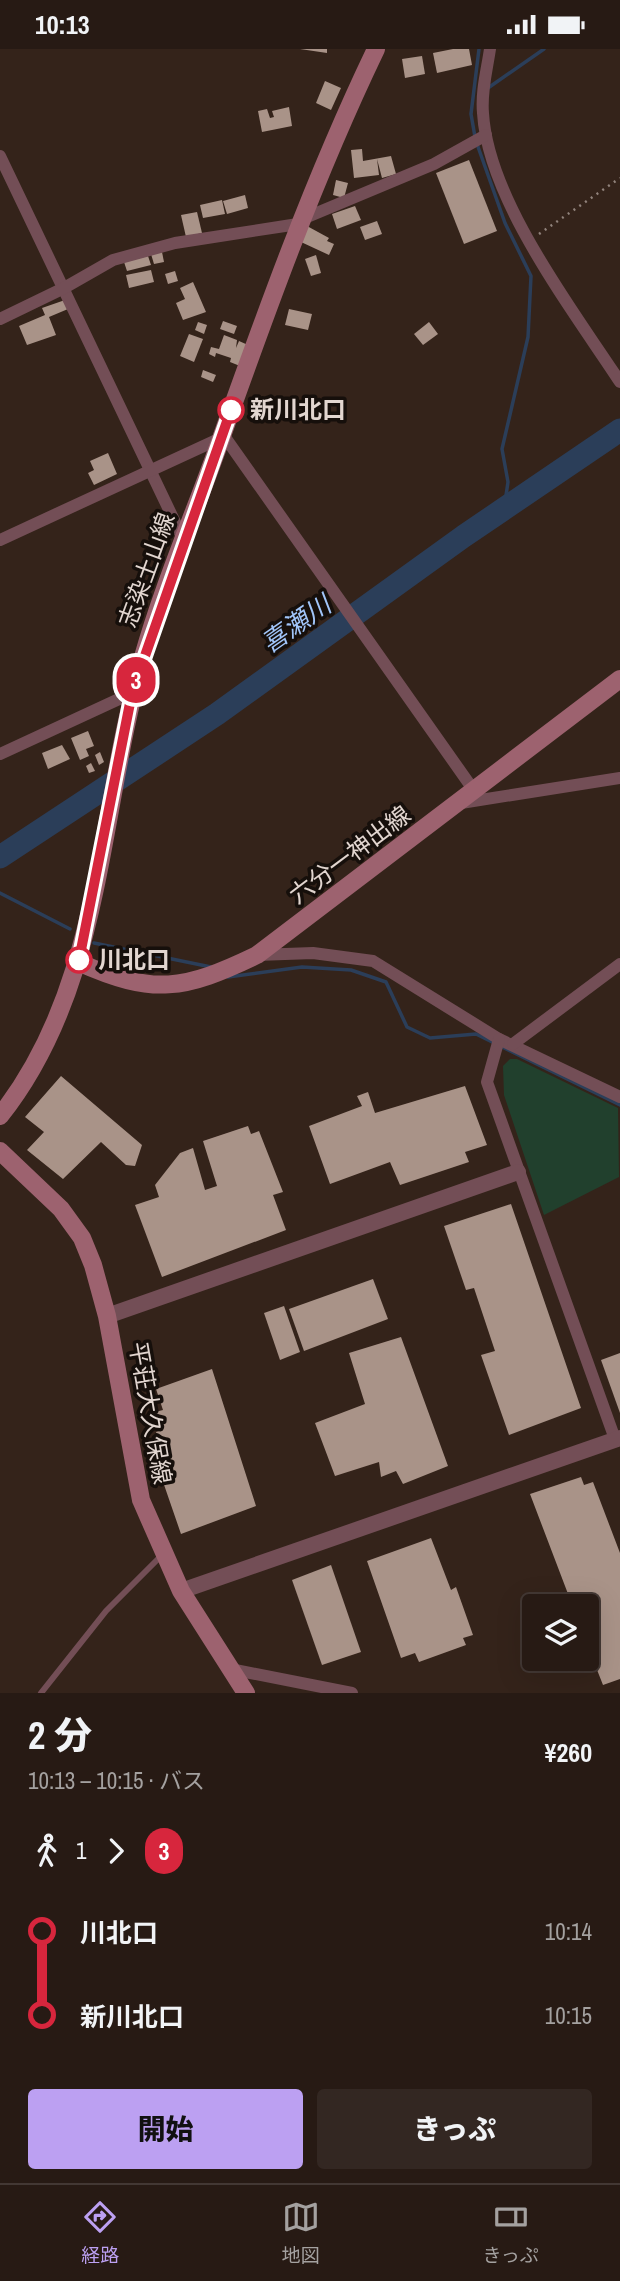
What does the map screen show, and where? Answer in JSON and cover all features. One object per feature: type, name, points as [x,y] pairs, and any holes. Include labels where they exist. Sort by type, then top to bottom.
[{"type":"main road","name":"志染土山線","points":[[0,1116],[36,1066],[78,962],[92,908],[110,798],[132,693],[299,222],[332,141],[376,49]]},
{"type":"main road","name":"六分一神出線","points":[[78,962],[132,980],[166,987],[189,984],[257,955],[620,679]]},
{"type":"main road","name":"平荘大久保線","points":[[0,1151],[61,1209],[82,1238],[93,1265],[107,1316],[141,1500],[162,1554],[181,1591],[246,1693]]},
{"type":"street","points":[[490,49],[483,93],[484,136],[509,202],[528,241],[620,382]]},
{"type":"street","points":[[0,319],[64,288],[113,260],[175,243],[299,222],[434,164],[484,136]]},
{"type":"street","points":[[0,156],[184,541]]},
{"type":"street","points":[[0,540],[222,435],[360,628],[468,797],[620,778]]},
{"type":"street","points":[[0,754],[132,693]]},
{"type":"street","points":[[257,955],[313,953],[373,961],[499,1039],[620,1097]]},
{"type":"street","points":[[513,1044],[620,964]]},
{"type":"street","points":[[181,1591],[617,1439],[517,1172],[487,1082],[489,1066],[499,1039]]},
{"type":"street","points":[[107,1316],[517,1172]]},
{"type":"street","points":[[230,1669],[352,1693]]},
{"type":"lane","points":[[41,1693],[106,1612],[162,1554]]},
{"type":"path","points":[[528,241],[620,178]]},
{"type":"green space","points":[[510,1059],[517,1059],[618,1108],[619,1177],[544,1215],[504,1095],[503,1066]]},
{"type":"building","points":[[300,49],[327,49],[327,53]]},
{"type":"building","points":[[469,49],[472,65],[437,73],[433,53]]},
{"type":"building","points":[[422,56],[425,74],[405,78],[402,59]]},
{"type":"building","points":[[325,81],[341,88],[331,110],[316,103]]},
{"type":"building","points":[[289,107],[292,126],[262,132],[258,111],[267,109],[270,118],[274,117],[272,111]]},
{"type":"building","points":[[362,149],[363,161],[391,156],[396,174],[382,178],[377,159],[379,175],[354,178],[351,150]]},
{"type":"building","points":[[469,160],[497,231],[464,244],[436,173]]},
{"type":"building","points":[[336,180],[348,183],[344,198],[333,195]]},
{"type":"building","points":[[245,195],[248,208],[227,214],[223,201]]},
{"type":"building","points":[[222,200],[225,214],[203,218],[200,205]]},
{"type":"building","points":[[355,206],[361,220],[337,229],[332,214]]},
{"type":"building","points":[[197,212],[202,233],[186,237],[181,215]]},
{"type":"building","points":[[377,221],[382,234],[365,240],[360,227]]},
{"type":"building","points":[[307,226],[329,238],[327,241],[334,244],[329,255],[301,242]]},
{"type":"building","points":[[162,252],[164,262],[154,264],[151,254]]},
{"type":"building","points":[[316,255],[321,273],[311,276],[305,259]]},
{"type":"building","points":[[148,256],[151,265],[127,271],[124,262]]},
{"type":"building","points":[[151,270],[154,282],[129,288],[126,275]]},
{"type":"building","points":[[175,271],[178,281],[168,284],[165,274]]},
{"type":"building","points":[[193,282],[206,312],[183,320],[176,303],[185,299],[180,288]]},
{"type":"building","points":[[65,300],[68,309],[49,317],[56,335],[27,345],[19,326],[45,315],[42,308]]},
{"type":"building","points":[[289,309],[312,314],[308,330],[285,325]]},
{"type":"building","points":[[223,321],[237,326],[234,334],[220,329]]},
{"type":"building","points":[[198,322],[207,325],[204,334],[195,330]]},
{"type":"building","points":[[429,322],[438,334],[423,345],[414,334]]},
{"type":"building","points":[[189,334],[203,339],[194,362],[180,356]]},
{"type":"building","points":[[224,335],[237,340],[236,348],[239,341],[248,345],[240,366],[230,362],[231,358],[216,353],[215,357],[209,354],[211,347],[219,349]]},
{"type":"building","points":[[203,370],[216,375],[213,382],[201,377]]},
{"type":"building","points":[[108,453],[117,474],[94,485],[88,473],[94,470],[90,461]]},
{"type":"building","points":[[88,731],[94,746],[86,749],[89,756],[80,760],[71,738]]},
{"type":"building","points":[[62,745],[70,759],[48,769],[42,753]]},
{"type":"building","points":[[100,752],[104,762],[99,765],[95,755]]},
{"type":"building","points":[[91,763],[95,771],[89,773],[86,766]]},
{"type":"building","points":[[61,1076],[142,1145],[135,1166],[126,1165],[101,1142],[63,1179],[27,1150],[44,1132],[25,1117]]},
{"type":"building","points":[[465,1086],[487,1145],[465,1152],[469,1162],[400,1185],[390,1162],[330,1184],[309,1126],[362,1106],[357,1096],[368,1092],[375,1113]]},
{"type":"building","points":[[248,1126],[251,1134],[259,1131],[283,1192],[273,1195],[286,1230],[162,1277],[135,1205],[159,1197],[155,1185],[180,1153],[193,1148],[205,1190],[217,1186],[203,1141]]},
{"type":"building","points":[[511,1204],[581,1408],[509,1435],[481,1355],[495,1351],[474,1288],[466,1290],[444,1226]]},
{"type":"building","points":[[373,1279],[388,1319],[304,1351],[289,1309]]},
{"type":"building","points":[[284,1306],[300,1352],[280,1360],[264,1313]]},
{"type":"building","points":[[401,1337],[448,1466],[403,1484],[396,1471],[381,1477],[379,1462],[335,1476],[315,1423],[365,1404],[349,1353]]},
{"type":"building","points":[[620,1353],[620,1413],[601,1360]]},
{"type":"building","points":[[212,1369],[256,1506],[181,1534],[151,1447],[160,1443],[156,1432],[162,1430],[155,1412],[163,1410],[156,1389]]},
{"type":"building","points":[[581,1477],[584,1485],[593,1482],[620,1553],[620,1679],[603,1685],[597,1671],[599,1594],[568,1594],[530,1494]]},
{"type":"building","points":[[431,1538],[451,1590],[456,1587],[473,1635],[463,1638],[466,1645],[419,1662],[415,1653],[401,1658],[367,1561]]},
{"type":"building","points":[[331,1565],[361,1652],[322,1665],[292,1580]]},
{"type":"waterway","points":[[475,137],[471,114],[479,49]]},
{"type":"waterway","points":[[488,88],[544,49]]},
{"type":"waterway","points":[[477,144],[505,223],[531,276],[528,337],[502,449],[508,482],[504,509]]},
{"type":"waterway","name":"喜瀬川","points":[[0,857],[217,714],[464,536],[620,430]]},
{"type":"waterway","points":[[0,893],[70,929]]},
{"type":"waterway","points":[[94,943],[211,967]]},
{"type":"waterway","points":[[228,977],[302,967],[351,970],[386,982],[407,1027],[430,1038],[476,1034],[620,1105]]},
{"type":"bus line","name":"3","points":[[79,960],[92,908],[110,798],[132,693],[144,652],[231,410]]},
{"type":"place","name":"新川北口","points":[[231,410]]},
{"type":"place","name":"川北口","points":[[79,960]]}]
